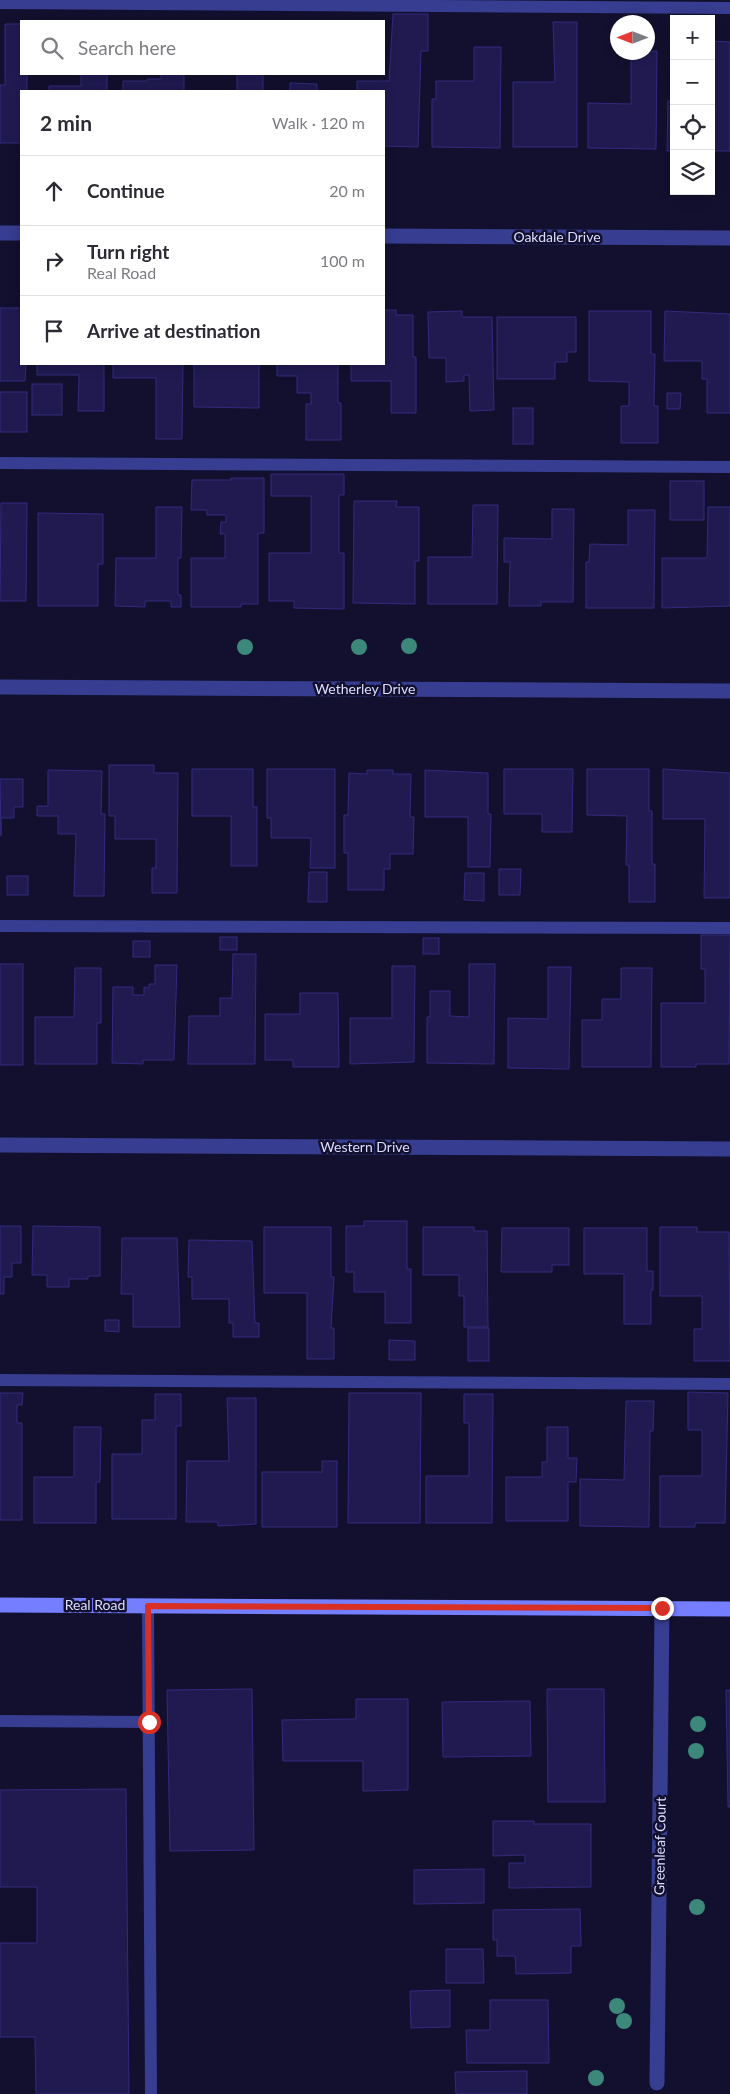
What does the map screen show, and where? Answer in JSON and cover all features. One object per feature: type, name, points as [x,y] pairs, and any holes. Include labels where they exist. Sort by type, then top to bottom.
[{"type":"street","points":[[0,233],[20,233]]},
{"type":"street","name":"Oakdale Drive","points":[[385,236],[730,238]]},
{"type":"street","name":"Wetherley Drive","points":[[0,687],[730,691]]},
{"type":"street","name":"Western Drive","points":[[0,1145],[730,1149]]},
{"type":"street","name":"Real Road","points":[[0,1605],[730,1609]]},
{"type":"street","name":"Greenleaf Court","points":[[657,2084],[662,1608]]},
{"type":"lane","points":[[0,3],[730,8]]},
{"type":"lane","points":[[0,463],[730,467]]},
{"type":"lane","points":[[0,926],[730,928]]},
{"type":"lane","points":[[0,1380],[730,1384]]},
{"type":"lane","points":[[148,1606],[151,2094]]},
{"type":"lane","points":[[0,1720],[149,1722]]},
{"type":"building","points":[[393,14],[428,14],[428,51],[421,51],[418,147],[385,146],[385,90],[357,90],[357,81],[389,81]]},
{"type":"building","points":[[553,22],[577,22],[577,147],[513,147],[513,82],[555,82]]},
{"type":"building","points":[[5,24],[20,24],[20,75],[27,75],[27,90],[20,90],[20,143],[0,143],[0,85],[5,85]]},
{"type":"building","points":[[715,41],[730,42],[730,151],[715,151]]},
{"type":"building","points":[[474,47],[501,47],[500,148],[432,147],[432,99],[436,99],[436,81],[474,81]]},
{"type":"building","points":[[655,51],[657,51],[656,149],[588,148],[588,103],[631,104],[631,60],[655,60]]},
{"type":"building","points":[[81,75],[107,75],[107,90],[49,90],[49,86],[81,86]]},
{"type":"building","points":[[161,75],[184,75],[184,90],[123,90],[123,81],[161,79]]},
{"type":"building","points":[[237,75],[263,75],[263,90],[237,90]]},
{"type":"building","points":[[290,83],[317,84],[317,90],[290,90]]},
{"type":"building","points":[[668,101],[670,101],[670,151],[667,151]]},
{"type":"building","points":[[0,308],[20,308],[20,365],[26,365],[25,381],[0,381]]},
{"type":"building","points":[[385,310],[396,310],[396,315],[413,315],[413,357],[416,357],[416,413],[391,413],[391,381],[351,381],[351,365],[385,365]]},
{"type":"building","points":[[462,311],[462,317],[492,317],[494,410],[470,411],[469,375],[464,375],[464,381],[446,382],[446,358],[429,358],[428,312]]},
{"type":"building","points":[[589,311],[651,311],[651,354],[655,354],[654,406],[658,406],[658,443],[621,443],[621,406],[629,406],[629,382],[589,381]]},
{"type":"building","points":[[665,311],[730,314],[730,413],[707,413],[707,379],[702,379],[702,361],[664,361]]},
{"type":"building","points":[[497,317],[576,317],[576,352],[567,352],[567,362],[555,362],[555,379],[497,379]]},
{"type":"building","points":[[37,365],[104,365],[104,411],[78,411],[79,375],[37,375]]},
{"type":"building","points":[[113,365],[183,365],[182,439],[156,439],[156,378],[113,378]]},
{"type":"building","points":[[194,365],[259,365],[259,408],[194,407]]},
{"type":"building","points":[[277,365],[338,365],[338,403],[341,403],[341,440],[306,440],[306,404],[311,404],[311,393],[297,393],[297,376],[277,376]]},
{"type":"building","points":[[32,384],[62,384],[62,415],[32,415]]},
{"type":"building","points":[[0,392],[27,392],[27,432],[0,432]]},
{"type":"building","points":[[667,393],[681,393],[680,409],[667,409]]},
{"type":"building","points":[[513,408],[533,408],[533,444],[513,444]]},
{"type":"building","points":[[271,474],[344,474],[344,495],[339,495],[339,553],[344,553],[344,609],[294,608],[294,601],[269,601],[269,553],[311,553],[311,496],[271,496]]},
{"type":"building","points":[[231,478],[264,478],[264,533],[258,533],[258,604],[241,604],[241,607],[191,607],[191,558],[225,558],[225,534],[220,534],[221,522],[226,522],[226,515],[207,515],[207,510],[191,510],[192,480],[231,480]]},
{"type":"building","points":[[670,481],[704,481],[704,520],[670,520]]},
{"type":"building","points":[[354,501],[397,501],[396,507],[419,507],[419,561],[415,561],[415,604],[353,603]]},
{"type":"building","points":[[1,503],[27,503],[26,601],[0,601]]},
{"type":"building","points":[[473,505],[498,505],[497,604],[428,604],[428,557],[472,557]]},
{"type":"building","points":[[156,507],[182,507],[181,558],[178,558],[178,595],[181,595],[181,607],[171,607],[171,601],[145,601],[145,607],[115,606],[116,558],[156,558]]},
{"type":"building","points":[[708,507],[730,507],[730,606],[662,608],[662,558],[707,558]]},
{"type":"building","points":[[552,509],[574,509],[573,602],[541,602],[541,606],[509,606],[510,562],[504,562],[504,538],[552,539]]},
{"type":"building","points":[[628,510],[655,510],[654,608],[586,608],[586,562],[589,562],[590,544],[628,545]]},
{"type":"building","points":[[38,513],[103,514],[103,564],[98,564],[98,606],[38,606]]},
{"type":"building","points":[[109,765],[154,765],[154,773],[178,773],[177,893],[152,893],[152,868],[156,868],[156,839],[115,839],[115,816],[109,816]]},
{"type":"building","points":[[192,769],[253,769],[253,807],[257,807],[257,866],[231,866],[231,816],[192,816]]},
{"type":"building","points":[[267,769],[335,769],[335,868],[310,868],[311,838],[271,838],[271,818],[267,818]]},
{"type":"building","points":[[504,769],[573,769],[572,832],[542,832],[542,814],[504,814]]},
{"type":"building","points":[[587,769],[649,769],[649,811],[652,811],[652,864],[655,864],[655,902],[629,902],[629,865],[626,865],[627,816],[587,815]]},
{"type":"building","points":[[663,769],[730,773],[730,898],[704,898],[705,819],[663,819]]},
{"type":"building","points":[[48,770],[102,771],[101,814],[105,814],[104,896],[74,896],[76,834],[58,834],[58,816],[37,816],[37,806],[48,806]]},
{"type":"building","points":[[367,770],[393,770],[393,774],[411,774],[410,817],[414,817],[413,854],[390,854],[390,869],[384,869],[384,890],[348,890],[348,853],[344,853],[344,815],[348,815],[349,773],[367,774]]},
{"type":"building","points":[[425,770],[488,773],[488,814],[491,814],[490,867],[468,867],[468,817],[425,817]]},
{"type":"building","points":[[0,779],[23,779],[23,807],[14,807],[14,818],[1,818],[1,836]]},
{"type":"building","points":[[499,869],[521,869],[520,895],[499,895]]},
{"type":"building","points":[[309,872],[327,872],[327,902],[308,902]]},
{"type":"building","points":[[465,873],[484,873],[484,901],[464,900]]},
{"type":"building","points":[[7,876],[28,876],[28,895],[7,895]]},
{"type":"building","points":[[701,935],[730,935],[729,1064],[696,1064],[696,1067],[661,1067],[661,1003],[705,1003],[705,969],[701,969]]},
{"type":"building","points":[[220,937],[237,937],[237,950],[220,950]]},
{"type":"building","points":[[423,938],[439,938],[439,954],[423,954]]},
{"type":"building","points":[[133,941],[150,941],[150,957],[133,957]]},
{"type":"building","points":[[233,954],[256,954],[255,1064],[188,1064],[189,1016],[220,1016],[220,998],[232,998]]},
{"type":"building","points":[[0,964],[23,964],[23,1065],[0,1065]]},
{"type":"building","points":[[469,964],[495,964],[494,1064],[427,1063],[427,1017],[430,1017],[430,991],[450,991],[450,1016],[469,1017]]},
{"type":"building","points":[[155,965],[177,965],[174,1060],[143,1060],[143,1064],[112,1063],[113,987],[133,987],[133,995],[144,995],[144,987],[149,988],[149,984],[155,984]]},
{"type":"building","points":[[392,966],[415,966],[414,1062],[350,1064],[350,1018],[392,1018]]},
{"type":"building","points":[[548,967],[571,967],[569,1069],[508,1068],[508,1018],[548,1019]]},
{"type":"building","points":[[75,968],[101,968],[101,1023],[97,1023],[97,1064],[35,1064],[35,1017],[74,1017]]},
{"type":"building","points":[[621,968],[652,968],[651,1067],[582,1067],[582,1020],[602,1020],[602,999],[621,999]]},
{"type":"building","points":[[300,993],[338,993],[339,1067],[293,1067],[293,1060],[265,1060],[265,1014],[300,1014]]},
{"type":"building","points":[[364,1221],[407,1221],[407,1269],[411,1269],[411,1323],[385,1323],[385,1292],[354,1292],[354,1272],[346,1272],[346,1226],[364,1226]]},
{"type":"building","points":[[0,1226],[21,1226],[21,1263],[12,1263],[12,1277],[4,1277],[4,1294],[0,1294]]},
{"type":"building","points":[[33,1226],[100,1227],[100,1276],[88,1276],[88,1279],[69,1279],[69,1287],[47,1287],[47,1275],[32,1275]]},
{"type":"building","points":[[264,1227],[331,1227],[331,1277],[334,1277],[331,1328],[334,1328],[334,1359],[307,1359],[307,1293],[264,1293]]},
{"type":"building","points":[[423,1227],[474,1227],[474,1231],[487,1231],[488,1327],[464,1327],[464,1296],[459,1296],[459,1275],[423,1275]]},
{"type":"building","points":[[660,1227],[697,1227],[697,1232],[729,1232],[730,1361],[694,1361],[694,1329],[702,1329],[702,1296],[660,1296]]},
{"type":"building","points":[[502,1228],[569,1228],[569,1265],[552,1265],[552,1272],[501,1272]]},
{"type":"building","points":[[584,1228],[647,1228],[647,1271],[653,1271],[651,1324],[624,1324],[624,1274],[584,1274]]},
{"type":"building","points":[[122,1238],[177,1238],[180,1327],[133,1327],[133,1294],[121,1294]]},
{"type":"building","points":[[189,1240],[252,1241],[255,1323],[259,1323],[259,1337],[233,1337],[233,1323],[229,1323],[229,1299],[192,1299],[192,1277],[188,1277]]},
{"type":"building","points":[[105,1320],[119,1320],[119,1332],[105,1331]]},
{"type":"building","points":[[468,1328],[489,1328],[489,1361],[468,1361]]},
{"type":"building","points":[[389,1340],[415,1341],[415,1360],[389,1360]]},
{"type":"building","points":[[688,1392],[728,1393],[725,1523],[695,1523],[695,1527],[660,1527],[660,1476],[702,1476],[702,1430],[688,1430]]},
{"type":"building","points":[[0,1393],[23,1393],[22,1405],[17,1405],[17,1423],[22,1423],[22,1520],[0,1520]]},
{"type":"building","points":[[349,1393],[421,1393],[420,1523],[348,1523]]},
{"type":"building","points":[[155,1394],[181,1394],[181,1426],[176,1426],[176,1519],[112,1519],[112,1454],[142,1454],[142,1420],[155,1420]]},
{"type":"building","points":[[464,1394],[493,1394],[492,1523],[426,1523],[426,1476],[469,1476],[469,1423],[464,1423]]},
{"type":"building","points":[[227,1398],[256,1398],[256,1524],[218,1526],[218,1522],[186,1522],[187,1461],[229,1461]]},
{"type":"building","points":[[626,1401],[654,1401],[653,1431],[650,1431],[649,1527],[580,1526],[580,1479],[624,1480]]},
{"type":"building","points":[[74,1427],[101,1427],[100,1482],[96,1482],[96,1523],[34,1523],[34,1477],[74,1477]]},
{"type":"building","points":[[547,1427],[568,1427],[568,1458],[577,1458],[576,1482],[568,1482],[568,1521],[506,1521],[506,1477],[542,1477],[542,1462],[547,1462]]},
{"type":"building","points":[[322,1461],[337,1461],[337,1527],[262,1527],[262,1472],[322,1472]]},
{"type":"building","points":[[252,1689],[254,1850],[170,1851],[167,1690]]},
{"type":"building","points":[[547,1689],[604,1689],[605,1802],[548,1802]]},
{"type":"building","points":[[726,1690],[730,1690],[730,1807],[728,1807]]},
{"type":"building","points":[[356,1699],[408,1699],[408,1790],[363,1791],[363,1761],[283,1761],[282,1720],[356,1719]]},
{"type":"building","points":[[530,1701],[531,1756],[443,1757],[442,1702]]},
{"type":"building","points":[[126,1789],[129,2094],[36,2094],[35,2037],[0,2037],[0,1943],[37,1943],[37,1887],[0,1887],[0,1790]]},
{"type":"building","points":[[493,1821],[534,1821],[534,1824],[591,1824],[591,1887],[509,1888],[509,1863],[525,1863],[525,1855],[493,1856]]},
{"type":"building","points":[[484,1869],[484,1903],[414,1904],[414,1870]]},
{"type":"building","points":[[580,1909],[581,1946],[571,1946],[571,1973],[516,1974],[515,1956],[497,1956],[497,1940],[493,1940],[493,1910]]},
{"type":"building","points":[[446,1949],[483,1949],[484,1983],[446,1983]]},
{"type":"building","points":[[450,1990],[450,2027],[411,2028],[410,1991]]},
{"type":"building","points":[[490,2000],[548,2000],[549,2063],[467,2063],[466,2030],[490,2030]]},
{"type":"building","points":[[527,2071],[527,2094],[456,2094],[455,2072]]},
{"type":"route","points":[[149,1722],[148,1606],[662,1608]]}]
